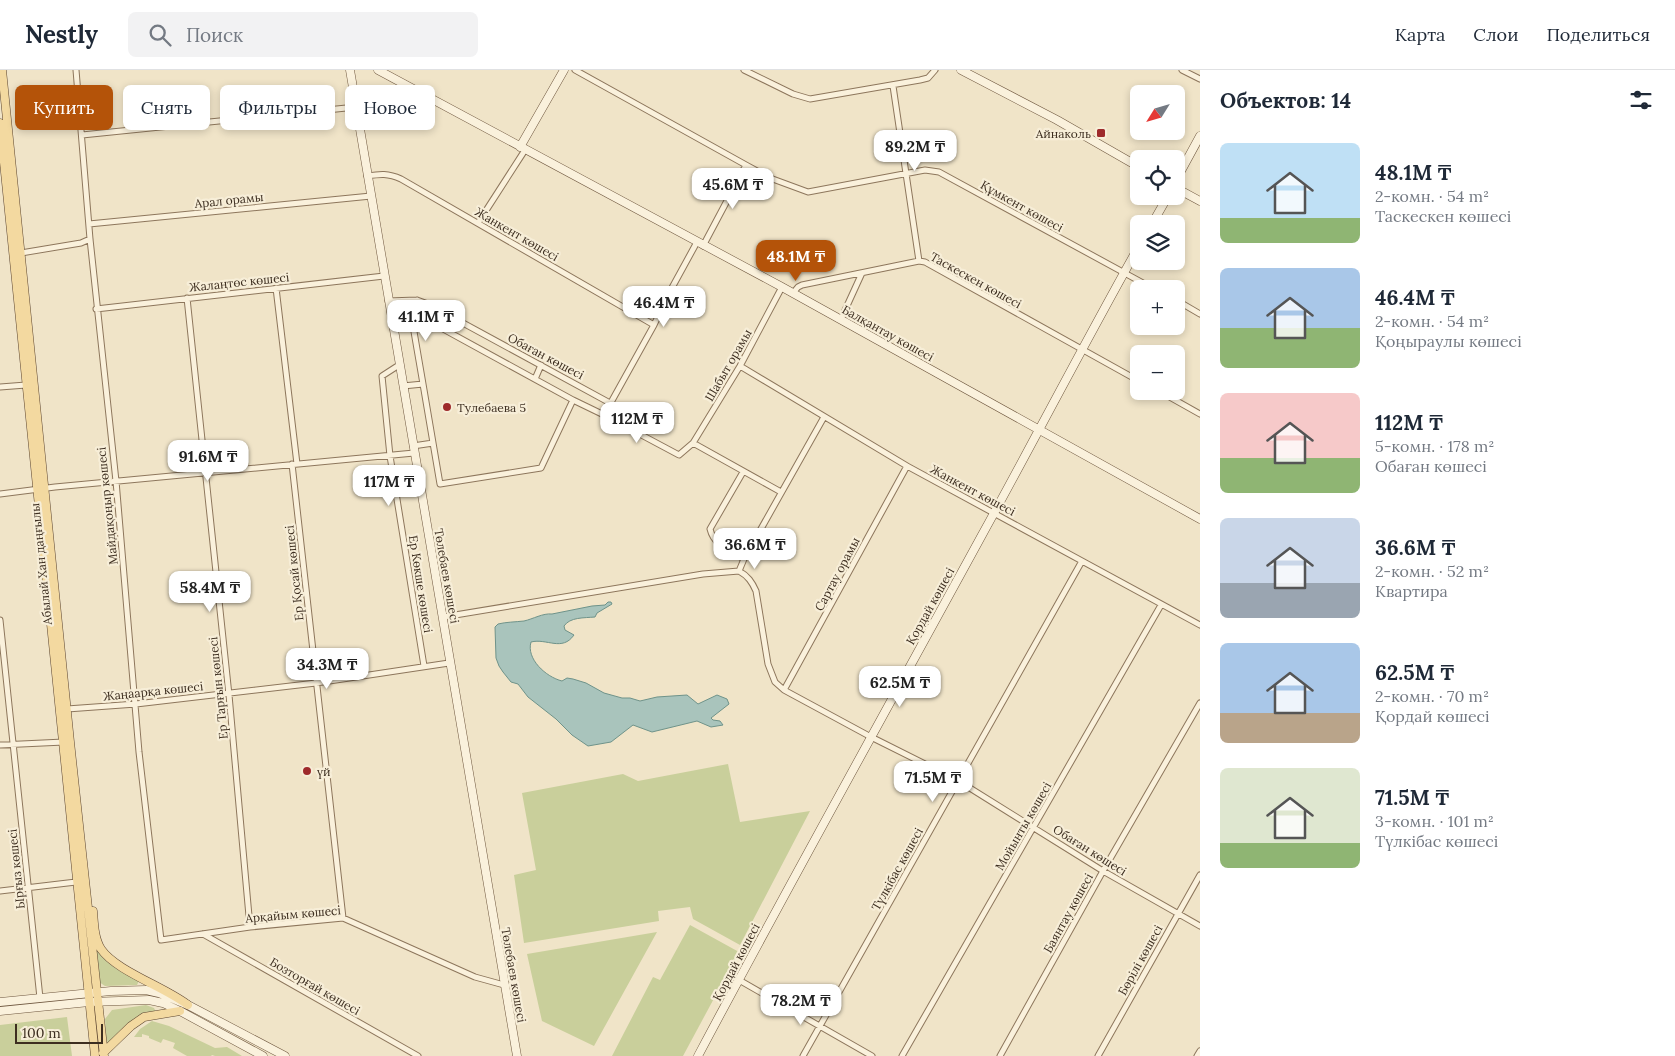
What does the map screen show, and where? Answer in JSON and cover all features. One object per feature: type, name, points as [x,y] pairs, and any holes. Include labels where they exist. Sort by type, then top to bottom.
[{"type":"main road","name":"Абылай Хан даңғылы","points":[[2,70],[3,95],[21,253],[41,488],[66,742],[80,830],[80,882],[93,1002],[94,1056]]},
{"type":"main road","name":"Абылай Хан даңғылы","points":[[0,123],[26,385],[41,488],[67,709],[66,742]]},
{"type":"main road","points":[[80,882],[92,907],[100,948],[115,962],[176,995],[188,1005]]},
{"type":"main road","name":"Абылай Хан даңғылы","points":[[93,1002],[104,1054]]},
{"type":"main road","points":[[104,1054],[131,1026],[144,1017],[180,1012]]},
{"type":"street","name":"Майдақоңыр көшесі","points":[[76,70],[96,309],[116,481],[139,752],[161,940]]},
{"type":"street","name":"Төлебаев көшесі","points":[[350,70],[352,85]]},
{"type":"street","name":"Балқантау көшесі","points":[[378,70],[793,293],[1200,519]]},
{"type":"street","points":[[478,223],[523,149],[564,70]]},
{"type":"street","name":"Құмкент көшесі","points":[[575,70],[770,178],[808,192],[905,173],[926,170],[939,172],[1136,280]]},
{"type":"street","points":[[744,70],[793,94],[810,99],[893,86],[928,78],[935,70]]},
{"type":"street","points":[[961,70],[1057,120],[1130,162]]},
{"type":"street","points":[[1182,70],[1200,79]]},
{"type":"street","points":[[893,86],[919,260]]},
{"type":"street","points":[[82,135],[345,108]]},
{"type":"street","name":"Төлебаев көшесі","points":[[360,130],[517,1056]]},
{"type":"street","points":[[1185,164],[1200,136]]},
{"type":"street","points":[[604,415],[654,325],[668,295],[746,165]]},
{"type":"street","name":"Жанкент көшесі","points":[[367,176],[382,173],[391,174],[654,325]]},
{"type":"street","points":[[1185,193],[1200,201]]},
{"type":"street","name":"Арал орамы","points":[[89,224],[371,196]]},
{"type":"street","points":[[21,253],[81,243],[90,239]]},
{"type":"street","name":"Таскескен көшесі","points":[[793,293],[802,285],[919,260],[1130,375]]},
{"type":"street","name":"Қордай көшесі","points":[[698,1056],[994,513],[1081,349],[1130,263]]},
{"type":"street","points":[[840,319],[862,273]]},
{"type":"street","name":"Жалаңтөс көшесі","points":[[96,309],[384,276]]},
{"type":"street","name":"Шабыт орамы","points":[[693,443],[740,366],[782,287]]},
{"type":"street","name":"Ер Қосай көшесі","points":[[276,288],[342,918]]},
{"type":"street","name":"Ер Тарғын көшесі","points":[[187,298],[206,472],[250,927]]},
{"type":"street","points":[[417,300],[412,320],[440,484],[540,468],[573,400]]},
{"type":"street","name":"Обаған көшесі","points":[[388,301],[417,300],[428,304],[610,403]]},
{"type":"street","points":[[1185,305],[1200,314]]},
{"type":"street","points":[[414,313],[573,400],[679,455],[693,443],[781,492]]},
{"type":"street","name":"Ер Көкше көшесі","points":[[399,365],[382,376],[390,456],[424,666]]},
{"type":"street","points":[[535,379],[542,365]]},
{"type":"street","name":"Жанкент көшесі","points":[[740,366],[907,466],[1200,625]]},
{"type":"street","points":[[403,386],[423,384]]},
{"type":"street","points":[[0,387],[26,385]]},
{"type":"street","points":[[1175,400],[1200,414]]},
{"type":"street","points":[[739,572],[744,559],[824,417]]},
{"type":"street","points":[[0,494],[41,488],[390,456],[433,443]]},
{"type":"street","name":"Сартау орамы","points":[[784,690],[907,466]]},
{"type":"street","points":[[743,472],[710,530],[712,538],[717,543],[744,559]]},
{"type":"street","name":"Түлкібас көшесі","points":[[803,1056],[1082,561]]},
{"type":"street","points":[[443,617],[703,574],[739,572],[751,581],[756,591],[768,664],[775,682],[784,690]]},
{"type":"street","name":"Мойынты көшесі","points":[[902,1056],[1161,605]]},
{"type":"street","name":"Ырғыз көшесі","points":[[0,620],[40,998]]},
{"type":"street","name":"Жаңаарқа көшесі","points":[[67,709],[136,704],[316,683],[449,663]]},
{"type":"street","name":"Обаған көшесі","points":[[784,690],[957,780],[1103,871],[1200,926]]},
{"type":"street","name":"Баянтау көшесі","points":[[1000,1056],[1103,871],[1200,703]]},
{"type":"street","points":[[0,745],[66,742]]},
{"type":"street","name":"Бөрілі көшесі","points":[[1098,1056],[1200,875]]},
{"type":"street","points":[[0,891],[80,882]]},
{"type":"street","name":"Арқайым көшесі","points":[[161,940],[250,927],[342,918],[481,980],[504,985]]},
{"type":"street","name":"Бозторғай көшесі","points":[[203,934],[418,1056]]},
{"type":"street","points":[[739,980],[872,1056]]},
{"type":"street","points":[[0,1002],[92,992],[146,990],[159,993],[188,1005],[285,1056]]},
{"type":"street","points":[[0,1011],[93,1002],[150,1000],[163,1003],[263,1056]]},
{"type":"street","points":[[1197,1056],[1200,1051]]},
{"type":"green space","points":[[728,764],[740,822],[810,811],[740,945],[693,919],[690,907],[658,911],[659,921],[524,943],[514,875],[536,870],[522,793],[623,774],[638,781]]},
{"type":"green space","points":[[690,925],[739,952],[683,1056],[612,1056],[653,977],[660,980]]},
{"type":"green space","points":[[657,932],[594,1046],[542,1021],[527,954]]},
{"type":"green space","points":[[95,945],[98,952],[108,962],[139,981],[137,985],[105,986],[99,982]]},
{"type":"green space","points":[[146,1005],[154,1008],[156,1012],[141,1017],[124,1027],[108,1043],[106,1040],[105,1019],[112,1010]]},
{"type":"green space","points":[[67,1017],[72,1056],[0,1056],[0,1025]]},
{"type":"green space","points":[[152,1021],[169,1026],[215,1048],[227,1047],[242,1056],[187,1056],[173,1048],[175,1043],[163,1039],[161,1043],[142,1034],[142,1037],[134,1037],[140,1029]]},
{"type":"water","points":[[608,602],[612,604],[597,613],[595,617],[578,618],[567,623],[564,626],[565,630],[574,635],[564,643],[531,642],[531,655],[534,661],[556,679],[562,681],[567,678],[573,679],[586,683],[604,693],[622,698],[640,701],[657,697],[687,695],[698,704],[717,695],[727,699],[729,704],[711,718],[720,721],[723,725],[711,727],[697,721],[652,732],[633,725],[611,742],[588,746],[572,735],[556,719],[528,697],[518,684],[511,682],[499,666],[496,658],[495,627],[498,624],[524,621],[545,614],[605,605]]},
{"type":"place","name":"Айнаколь","points":[[1101,133]]},
{"type":"place","name":"Тулебаева 5","points":[[447,407]]},
{"type":"place","name":"үй","points":[[307,771]]}]
